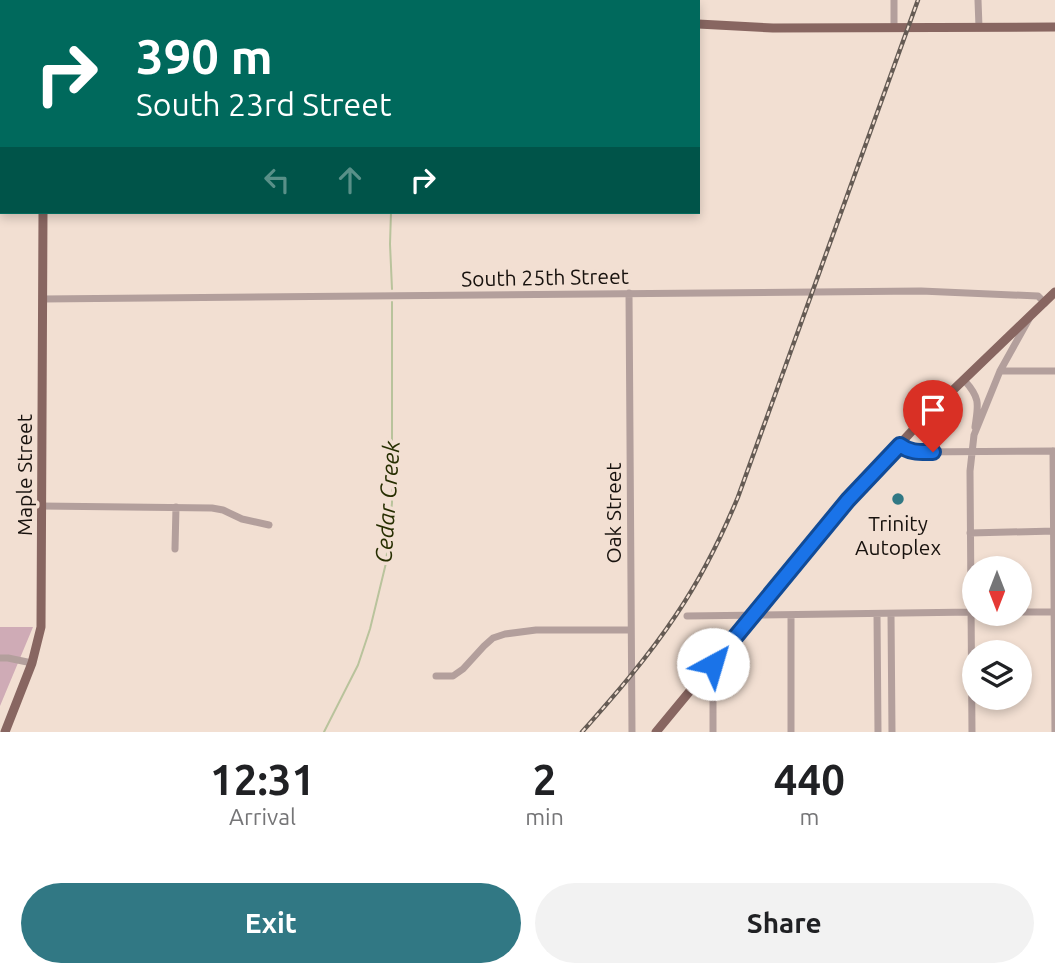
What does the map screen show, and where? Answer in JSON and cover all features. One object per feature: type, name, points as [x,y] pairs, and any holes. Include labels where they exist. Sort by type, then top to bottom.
[{"type":"main road","points":[[700,24],[774,28],[1055,27]]},
{"type":"main road","name":"Maple Street","points":[[4,730],[32,663],[41,627],[43,214]]},
{"type":"main road","points":[[656,732],[848,500],[924,418],[1055,292]]},
{"type":"street","points":[[894,0],[894,27]]},
{"type":"street","points":[[978,0],[979,27]]},
{"type":"street","name":"South 25th Street","points":[[43,299],[922,291],[1038,296],[1045,303]]},
{"type":"street","name":"Oak Street","points":[[629,293],[632,732]]},
{"type":"street","points":[[974,435],[1000,370],[1031,317]]},
{"type":"street","points":[[1000,370],[1055,370]]},
{"type":"street","points":[[965,381],[976,396],[977,405],[972,452],[971,556]]},
{"type":"street","points":[[900,445],[914,452],[1054,451],[1055,732]]},
{"type":"street","points":[[41,506],[212,508],[242,519],[269,524]]},
{"type":"street","points":[[175,549],[176,507]]},
{"type":"street","points":[[970,533],[1054,531]]},
{"type":"street","points":[[687,616],[962,612]]},
{"type":"street","points":[[1032,612],[1055,612]]},
{"type":"street","points":[[877,614],[878,732]]},
{"type":"street","points":[[891,614],[892,732]]},
{"type":"street","points":[[791,616],[791,732]]},
{"type":"street","points":[[972,732],[973,626]]},
{"type":"street","points":[[436,676],[453,676],[493,638],[505,634],[536,630],[630,630]]},
{"type":"street","points":[[0,658],[32,663]]},
{"type":"street","points":[[713,664],[713,732]]},
{"type":"shaded area","points":[[0,627],[33,627],[0,706]]},
{"type":"waterway","name":"Cedar Creek","points":[[391,214],[392,289]]},
{"type":"waterway","name":"Cedar Creek","points":[[324,732],[358,665],[386,563],[392,503],[392,302]]},
{"type":"railway","points":[[582,732],[665,631],[694,587],[725,528],[918,0]]},
{"type":"place","name":"Trinity Autoplex","points":[[898,499]]},
{"type":"route","points":[[713,664],[848,500],[900,445],[914,452],[933,452]]}]
